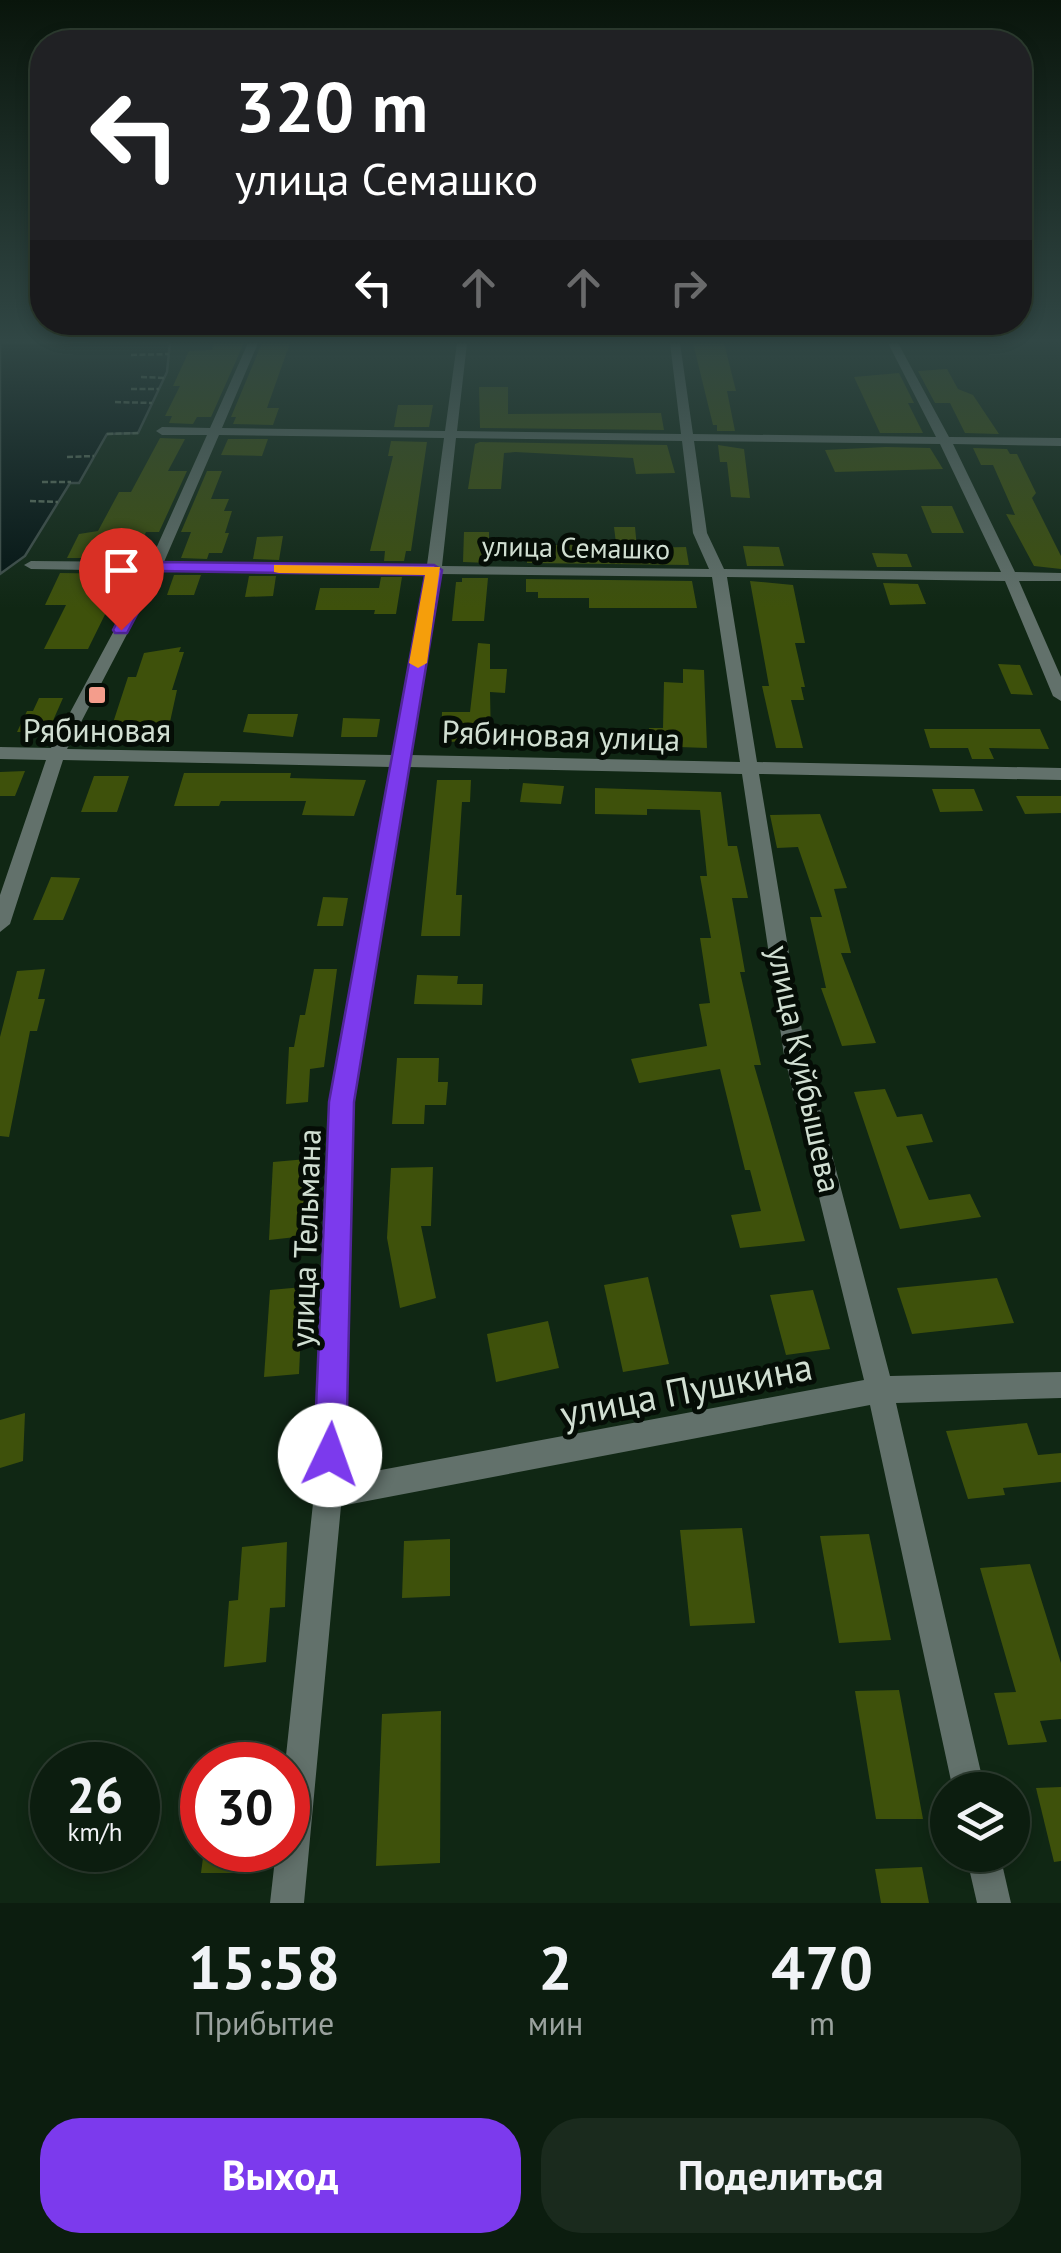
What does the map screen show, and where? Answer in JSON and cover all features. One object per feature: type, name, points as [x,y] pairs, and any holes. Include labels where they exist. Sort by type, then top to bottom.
[{"type":"street","points":[[0,924],[56,754],[155,566],[215,432]]},
{"type":"street","points":[[429,432],[1061,442]]},
{"type":"street","name":"улица Тельмана","points":[[287,1903],[328,1494],[342,1102],[434,570],[452,432]]},
{"type":"street","name":"улица Куйбышева","points":[[688,432],[700,532],[719,574],[795,1056],[880,1390],[965,1772]]},
{"type":"street","points":[[942,432],[1012,576],[1061,696]]},
{"type":"street","name":"улица Семашко","points":[[31,565],[1061,577]]},
{"type":"street","name":"Рябиновая улица","points":[[0,754],[1061,774]]},
{"type":"street","name":"улица Пушкина","points":[[328,1494],[880,1390],[1061,1385]]},
{"type":"street","points":[[987,1872],[994,1903]]},
{"type":"path","points":[[107,434],[138,433]]},
{"type":"path","points":[[67,456],[94,456]]},
{"type":"path","points":[[42,482],[70,482]]},
{"type":"path","points":[[30,501],[58,502]]},
{"type":"shaded area","points":[[0,432],[139,432],[107,434],[79,483],[70,483],[25,556],[0,574]]},
{"type":"building","points":[[160,438],[185,439],[168,471],[187,471],[159,532],[146,532],[133,558],[67,558],[79,534],[98,531],[119,492],[131,492]]},
{"type":"building","points":[[228,439],[268,439],[262,456],[221,455]]},
{"type":"building","points":[[391,441],[427,442],[411,551],[406,551],[404,561],[384,561],[385,551],[370,551],[393,456],[388,456]]},
{"type":"building","points":[[475,444],[667,445],[675,473],[636,474],[633,458],[515,452],[504,453],[501,489],[468,489]]},
{"type":"building","points":[[718,445],[744,449],[750,498],[731,497],[727,462],[720,462]]},
{"type":"building","points":[[930,448],[943,469],[835,472],[825,450]]},
{"type":"building","points":[[973,448],[1007,449],[1010,454],[1017,454],[1036,493],[1032,498],[1061,556],[1061,569],[1034,566],[1006,514],[1015,515],[993,465],[981,465]]},
{"type":"building","points":[[207,471],[222,471],[211,499],[229,499],[224,511],[232,511],[225,533],[229,533],[222,553],[209,553],[207,559],[181,558],[191,532],[181,532]]},
{"type":"building","points":[[921,506],[952,506],[964,533],[932,533]]},
{"type":"building","points":[[614,527],[635,527],[637,548],[686,547],[689,565],[527,563],[527,546],[616,543]]},
{"type":"building","points":[[464,532],[489,532],[489,563],[463,562]]},
{"type":"building","points":[[283,536],[279,560],[253,559],[257,537]]},
{"type":"building","points":[[743,546],[779,547],[784,566],[747,566]]},
{"type":"building","points":[[872,553],[907,554],[912,567],[877,567]]},
{"type":"building","points":[[60,573],[125,574],[88,649],[44,649],[66,605],[45,605]]},
{"type":"building","points":[[174,575],[201,575],[194,595],[167,595]]},
{"type":"building","points":[[249,576],[276,576],[273,596],[245,597]]},
{"type":"building","points":[[381,577],[402,577],[396,614],[315,610],[320,588],[379,588]]},
{"type":"building","points":[[462,578],[488,578],[484,621],[452,621],[456,582],[462,582]]},
{"type":"building","points":[[526,579],[692,581],[697,608],[589,608],[589,598],[538,598],[538,592],[526,592]]},
{"type":"building","points":[[750,581],[793,585],[805,643],[795,643],[805,687],[801,687],[804,700],[791,700],[803,748],[776,748],[762,686],[769,686]]},
{"type":"building","points":[[883,583],[918,584],[926,604],[890,605]]},
{"type":"building","points":[[478,643],[490,644],[490,669],[507,669],[505,693],[490,692],[491,741],[441,742],[442,712],[470,712]]},
{"type":"building","points":[[181,647],[179,652],[184,652],[172,690],[177,690],[168,731],[110,732],[128,677],[136,677],[144,653]]},
{"type":"building","points":[[998,664],[1020,665],[1033,695],[1011,694]]},
{"type":"building","points":[[683,669],[704,670],[707,748],[651,746],[649,728],[663,728],[664,682],[683,683]]},
{"type":"building","points":[[39,698],[63,698],[48,732],[17,732],[27,711],[33,711]]},
{"type":"building","points":[[248,714],[298,714],[293,737],[243,732]]},
{"type":"building","points":[[343,718],[380,719],[377,737],[341,737]]},
{"type":"building","points":[[924,729],[1040,729],[1049,749],[989,748],[994,759],[972,759],[968,748],[930,748]]},
{"type":"building","points":[[25,771],[15,796],[0,796],[0,772]]},
{"type":"building","points":[[184,773],[291,773],[290,778],[366,780],[354,816],[302,815],[306,801],[221,801],[219,806],[174,806]]},
{"type":"building","points":[[94,776],[129,776],[117,812],[81,812]]},
{"type":"building","points":[[437,780],[471,780],[470,802],[462,802],[456,895],[462,895],[460,936],[421,936]]},
{"type":"building","points":[[523,783],[564,786],[561,804],[520,802]]},
{"type":"building","points":[[595,788],[721,792],[728,846],[737,846],[748,898],[732,898],[745,972],[740,972],[761,1065],[754,1065],[805,1241],[740,1248],[731,1215],[761,1211],[750,1170],[745,1170],[720,1069],[639,1083],[631,1059],[707,1046],[699,1004],[710,1003],[700,938],[711,938],[700,876],[707,876],[700,810],[647,809],[647,815],[595,814]]},
{"type":"building","points":[[932,789],[974,789],[983,811],[940,812]]},
{"type":"building","points":[[1016,796],[1061,796],[1061,813],[1025,814]]},
{"type":"building","points":[[820,814],[847,888],[834,889],[851,953],[841,953],[876,1043],[842,1046],[821,988],[826,988],[810,917],[822,917],[798,847],[777,848],[770,815]]},
{"type":"building","points":[[51,877],[80,878],[63,920],[33,920]]},
{"type":"building","points":[[323,897],[348,898],[343,926],[317,926]]},
{"type":"building","points":[[45,969],[38,999],[45,999],[37,1031],[30,1031],[9,1137],[0,1136],[0,1037],[17,971]]},
{"type":"building","points":[[314,969],[337,969],[324,1067],[310,1069],[308,1102],[286,1104],[289,1047],[294,1047],[300,1015],[305,1015]]},
{"type":"building","points":[[417,975],[458,976],[457,984],[483,984],[482,1005],[414,1004]]},
{"type":"building","points":[[397,1058],[439,1058],[438,1082],[448,1082],[446,1105],[425,1105],[424,1124],[392,1124]]},
{"type":"building","points":[[885,1089],[897,1117],[922,1114],[933,1142],[906,1146],[929,1200],[970,1194],[981,1217],[900,1229],[854,1092]]},
{"type":"building","points":[[307,1159],[305,1236],[269,1240],[273,1162]]},
{"type":"building","points":[[433,1167],[431,1226],[421,1226],[436,1298],[400,1308],[387,1238],[391,1168]]},
{"type":"building","points":[[648,1277],[669,1364],[623,1372],[604,1285]]},
{"type":"building","points":[[997,1278],[1014,1323],[912,1334],[897,1288]]},
{"type":"building","points":[[303,1287],[299,1374],[264,1377],[270,1290]]},
{"type":"building","points":[[813,1290],[830,1349],[786,1355],[770,1295]]},
{"type":"building","points":[[548,1321],[559,1368],[496,1382],[487,1334]]},
{"type":"building","points":[[25,1413],[23,1461],[0,1468],[0,1420]]},
{"type":"building","points":[[1027,1423],[1038,1455],[1061,1453],[1061,1482],[1003,1488],[1005,1495],[968,1499],[946,1431]]},
{"type":"building","points":[[742,1528],[755,1623],[690,1626],[680,1530]]},
{"type":"building","points":[[869,1534],[891,1640],[839,1643],[820,1536]]},
{"type":"building","points":[[450,1539],[450,1596],[402,1598],[404,1541]]},
{"type":"building","points":[[287,1542],[285,1607],[270,1608],[266,1662],[224,1667],[229,1601],[238,1600],[242,1547]]},
{"type":"building","points":[[1030,1564],[1061,1663],[1061,1719],[1040,1721],[1047,1742],[1008,1745],[994,1693],[1016,1692],[980,1568]]},
{"type":"building","points":[[899,1690],[923,1819],[876,1819],[855,1691]]},
{"type":"building","points":[[441,1711],[440,1863],[376,1866],[382,1714]]},
{"type":"building","points":[[1061,1787],[1061,1861],[1054,1862],[1036,1788]]},
{"type":"building","points":[[922,1867],[929,1903],[881,1903],[875,1869]]},
{"type":"slow traffic","points":[[279,568],[434,570],[418,663]]},
{"type":"place","name":"Рябиновая","points":[[97,695]]},
{"type":"route","points":[[121,630],[155,566],[434,570],[342,1102],[330,1455]]}]
